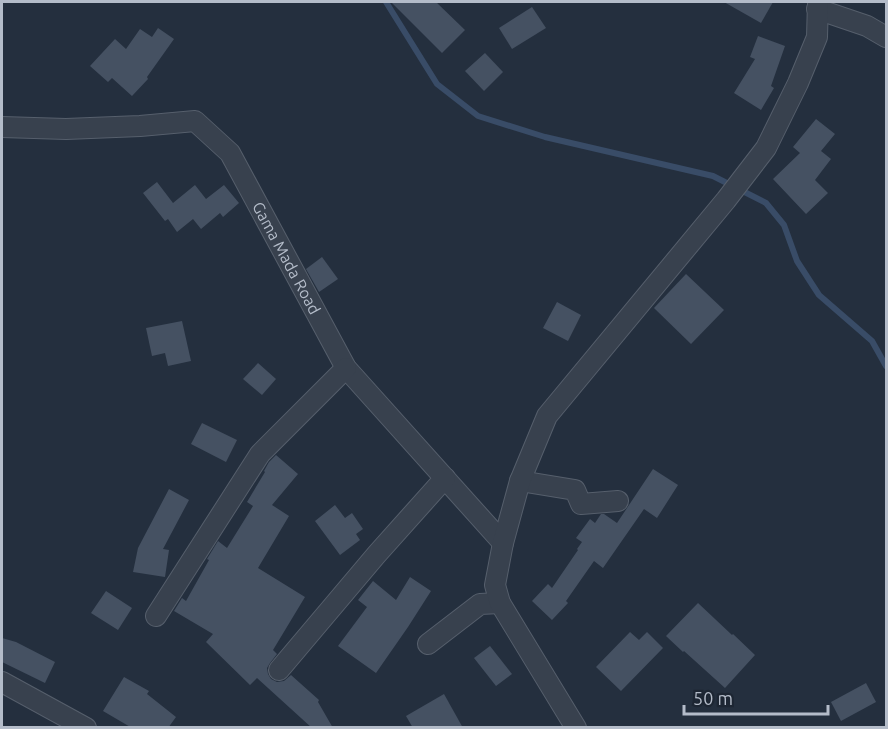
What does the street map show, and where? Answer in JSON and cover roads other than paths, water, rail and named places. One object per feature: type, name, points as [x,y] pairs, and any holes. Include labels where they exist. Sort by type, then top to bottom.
[{"type":"street","points":[[576,728],[500,603],[495,585],[503,543],[520,481],[547,416],[726,200],[766,148],[798,83],[817,37],[817,5],[867,26],[886,37]]},
{"type":"street","name":"Gama Mada Road","points":[[2,127],[66,129],[195,121],[230,153],[346,368],[503,543]]},
{"type":"street","points":[[156,616],[260,454],[346,368]]},
{"type":"street","points":[[279,669],[445,478]]},
{"type":"street","points":[[520,481],[575,490],[581,504],[618,501]]},
{"type":"street","points":[[428,644],[480,604],[500,603]]},
{"type":"street","points":[[2,682],[86,728]]},
{"type":"waterway","points":[[386,2],[437,84],[478,116],[545,137],[713,176],[766,203],[784,225],[797,261],[819,295],[872,341],[886,366]]}]
